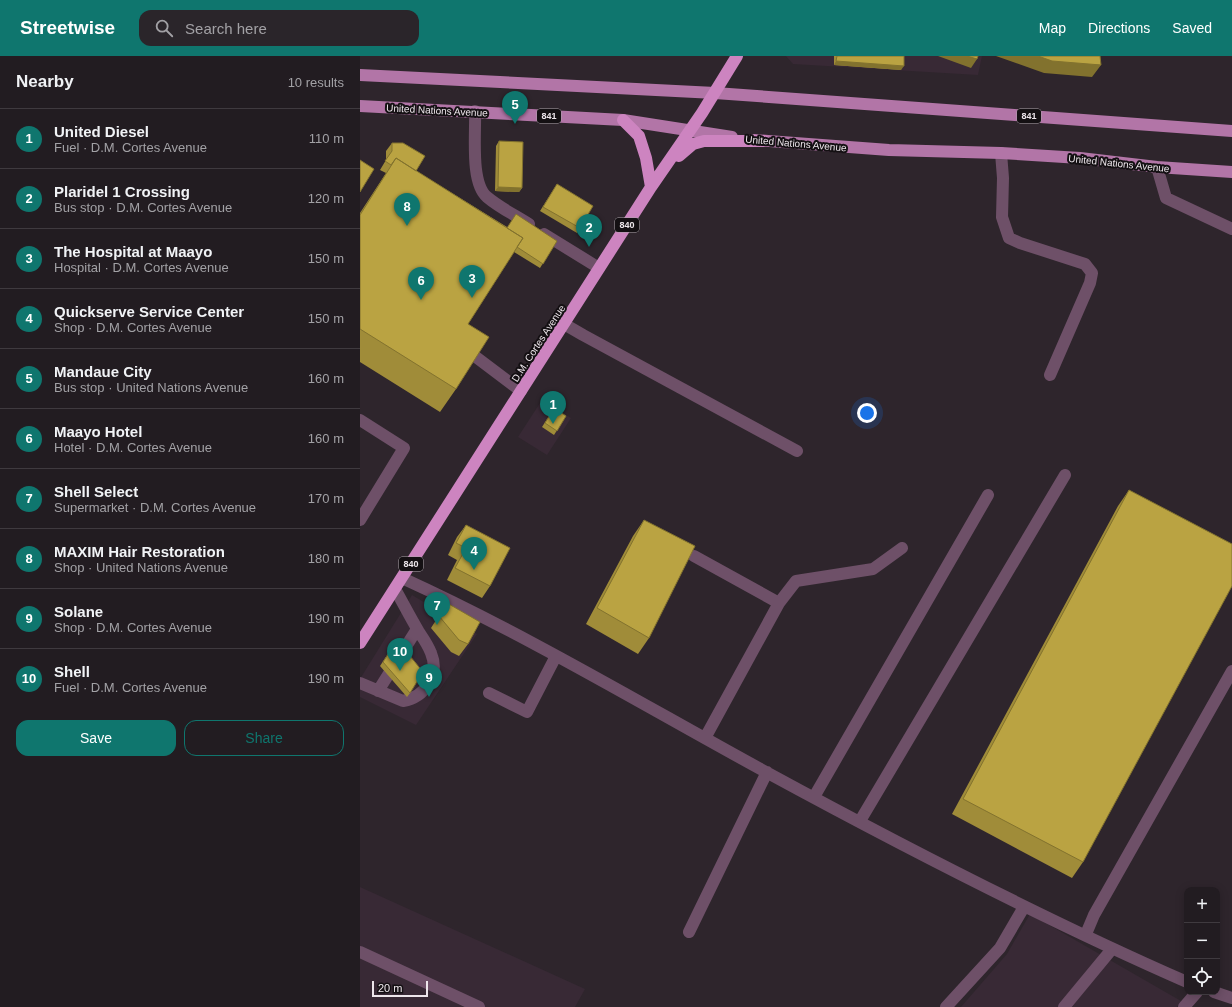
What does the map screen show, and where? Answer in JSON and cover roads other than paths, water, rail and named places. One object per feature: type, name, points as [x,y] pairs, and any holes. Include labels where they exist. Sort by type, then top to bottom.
[{"type":"highway","name":"D.M. Cortes Avenue","points":[[360,643],[651,187],[691,131],[736,56]]},
{"type":"highway","points":[[623,120],[639,136],[646,158],[651,187]]},
{"type":"highway","points":[[651,187],[685,150],[693,144],[704,141],[764,141]]},
{"type":"main road","name":"841","points":[[360,75],[715,93],[1232,131]]},
{"type":"main road","name":"United Nations Avenue","points":[[360,106],[623,120],[764,141],[889,150],[1001,153],[1080,158],[1157,167],[1232,172]]},
{"type":"street","points":[[475,111],[477,179],[487,197],[599,268]]},
{"type":"street","points":[[1001,153],[1003,178],[1002,217],[1009,238],[1020,244],[1086,264],[1092,273],[1090,284],[1050,375]]},
{"type":"street","points":[[1157,167],[1166,198],[1232,229]]},
{"type":"street","points":[[564,324],[797,451]]},
{"type":"street","points":[[455,342],[521,391]]},
{"type":"street","points":[[360,420],[404,448],[360,520]]},
{"type":"street","points":[[860,821],[1065,475]]},
{"type":"street","points":[[814,797],[988,496]]},
{"type":"street","points":[[705,738],[778,603],[796,581],[873,569],[902,548]]},
{"type":"street","points":[[694,556],[778,603]]},
{"type":"street","points":[[402,578],[556,656],[767,772],[1024,908],[1086,934],[1112,949],[1184,981]]},
{"type":"street","points":[[360,684],[403,701],[416,697],[428,686],[434,670],[432,653],[395,589]]},
{"type":"street","points":[[378,691],[417,629]]},
{"type":"street","points":[[489,693],[527,712],[556,656]]},
{"type":"street","points":[[1086,934],[1094,915],[1232,671]]},
{"type":"street","points":[[689,932],[767,772]]},
{"type":"street","points":[[946,1007],[1000,948],[1024,908]]},
{"type":"street","points":[[1064,1007],[1112,949]]},
{"type":"street","points":[[360,952],[479,1007]]},
{"type":"street","points":[[1220,994],[1232,998]]},
{"type":"street","points":[[1184,1007],[1194,995]]},
{"type":"place","name":"Mandaue City","points":[[515,124]]},
{"type":"place","name":"MAXIM Hair Restoration","points":[[407,226]]},
{"type":"place","name":"Plaridel 1 Crossing","points":[[589,247]]},
{"type":"place","name":"The Hospital at Maayo","points":[[472,298]]},
{"type":"place","name":"Maayo Hotel","points":[[421,300]]},
{"type":"place","name":"United Diesel","points":[[553,424]]},
{"type":"place","name":"Quickserve Service Center","points":[[474,570]]},
{"type":"place","name":"Shell Select","points":[[437,625]]},
{"type":"place","name":"Shell","points":[[400,671]]},
{"type":"place","name":"Solane","points":[[429,697]]}]
